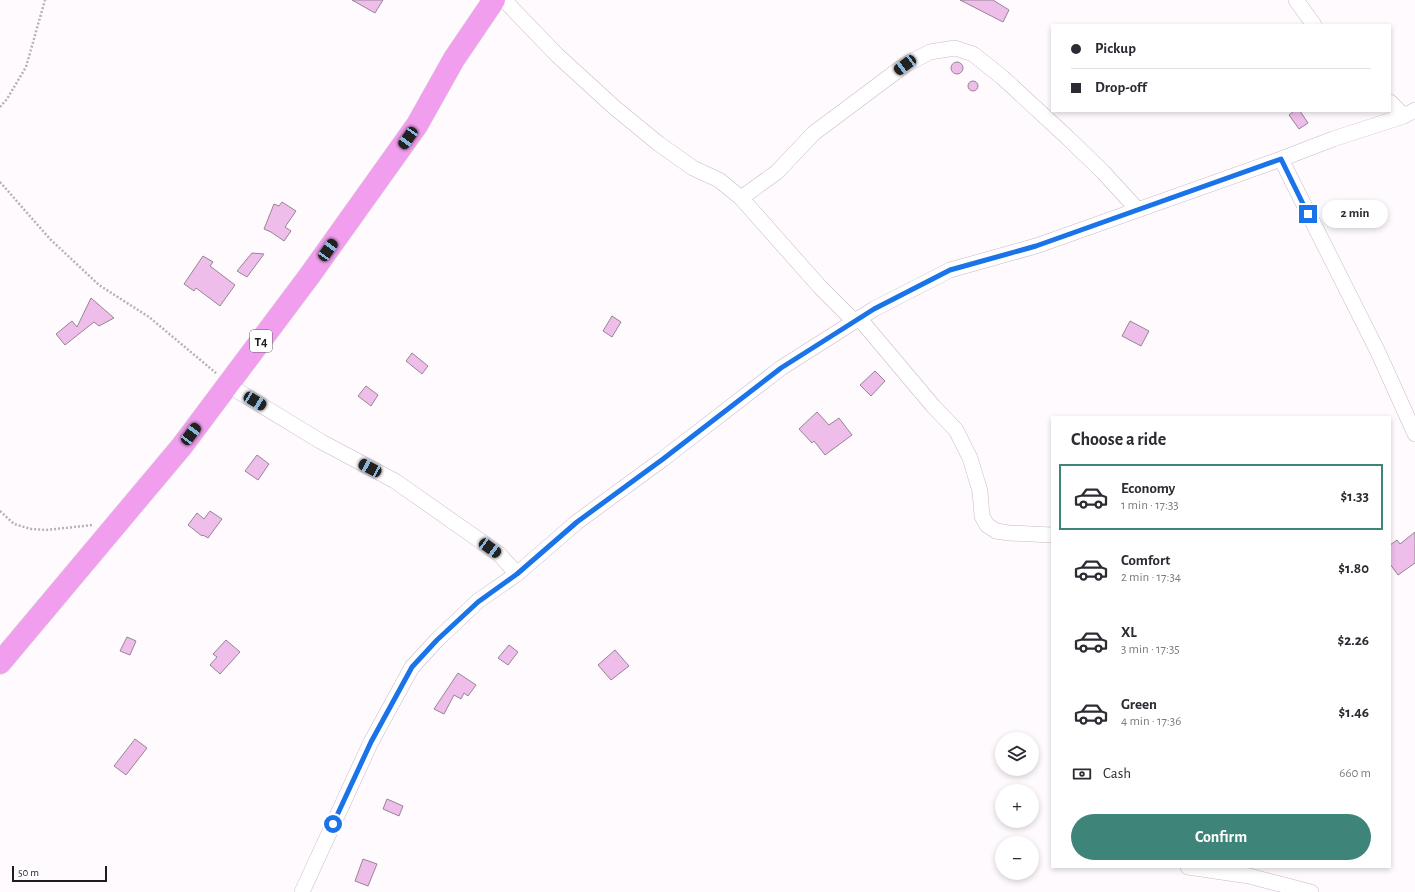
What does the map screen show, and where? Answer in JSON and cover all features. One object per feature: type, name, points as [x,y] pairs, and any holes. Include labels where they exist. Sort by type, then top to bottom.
[{"type":"highway","name":"T4","points":[[0,663],[182,446],[310,275],[417,125],[454,59],[494,0]]},
{"type":"street","points":[[504,0],[557,55],[615,108],[659,144],[693,168],[719,180],[741,198],[820,287],[857,320],[956,430],[970,458],[980,491],[982,516],[987,525],[996,531],[1051,535]]},
{"type":"street","points":[[1296,0],[1313,24]]},
{"type":"street","points":[[741,198],[777,172],[814,133],[905,65],[930,52],[955,48],[973,54],[1002,77],[1103,172],[1137,210]]},
{"type":"street","points":[[1391,103],[1410,113]]},
{"type":"street","points":[[302,892],[371,742],[412,667],[437,640],[478,602],[517,574],[577,522],[663,459],[781,368],[874,309],[950,270],[1036,246],[1333,139],[1410,113]]},
{"type":"street","points":[[1281,159],[1378,352],[1415,434]]},
{"type":"street","points":[[228,385],[320,441],[396,481],[499,554],[517,574]]},
{"type":"street","points":[[1195,868],[1250,876],[1311,892]]},
{"type":"path","points":[[0,107],[7,99],[26,66],[45,0]]},
{"type":"path","points":[[0,182],[50,239],[99,286],[149,317],[202,360],[228,385]]},
{"type":"path","points":[[0,512],[14,524],[31,529],[46,530],[98,524]]},
{"type":"building","points":[[352,0],[383,0],[375,13]]},
{"type":"building","points":[[960,0],[993,0],[1009,10],[1003,22]]},
{"type":"building","points":[[959,62],[962,63],[962,73],[955,74],[952,73],[951,66],[952,63]]},
{"type":"building","points":[[971,81],[975,81],[977,82],[977,90],[971,91],[968,88],[968,84]]},
{"type":"building","points":[[1293,112],[1301,112],[1308,123],[1299,129],[1289,115]]},
{"type":"building","points":[[282,202],[296,211],[285,227],[291,231],[284,241],[264,229],[274,204],[279,206]]},
{"type":"building","points":[[252,253],[264,254],[247,277],[237,271]]},
{"type":"building","points":[[203,256],[213,262],[210,266],[235,285],[220,306],[196,288],[194,291],[184,284]]},
{"type":"building","points":[[91,298],[114,318],[99,326],[94,322],[65,345],[56,334],[72,321],[77,327]]},
{"type":"building","points":[[612,316],[621,322],[612,337],[603,331]]},
{"type":"building","points":[[1130,321],[1149,331],[1141,346],[1122,336]]},
{"type":"building","points":[[412,353],[428,366],[422,374],[406,361]]},
{"type":"building","points":[[875,371],[885,381],[871,396],[860,385]]},
{"type":"building","points":[[366,386],[378,395],[371,406],[358,396]]},
{"type":"building","points":[[817,412],[829,425],[839,418],[852,435],[825,455],[814,441],[812,443],[799,429]]},
{"type":"building","points":[[257,455],[269,464],[258,480],[245,471]]},
{"type":"building","points":[[210,511],[222,519],[208,538],[203,535],[202,536],[188,525],[197,513],[204,519]]},
{"type":"building","points":[[1415,532],[1415,563],[1398,575],[1391,565],[1391,544],[1397,540],[1400,544]]},
{"type":"building","points":[[127,637],[136,641],[130,655],[120,651]]},
{"type":"building","points":[[226,640],[240,652],[220,674],[210,665],[217,657],[213,654]]},
{"type":"building","points":[[509,645],[518,652],[508,665],[498,658]]},
{"type":"building","points":[[615,650],[629,666],[611,680],[598,665]]},
{"type":"building","points":[[458,673],[476,685],[468,696],[464,693],[461,699],[454,695],[444,714],[434,709]]},
{"type":"building","points":[[135,739],[147,748],[126,775],[114,766]]},
{"type":"building","points":[[387,799],[403,806],[399,816],[383,809]]},
{"type":"building","points":[[363,859],[377,864],[368,886],[355,881]]},
{"type":"route","points":[[333,824],[371,742],[412,667],[437,640],[478,602],[517,574],[577,522],[663,459],[781,368],[874,309],[950,270],[1036,246],[1281,159],[1308,214]]}]
